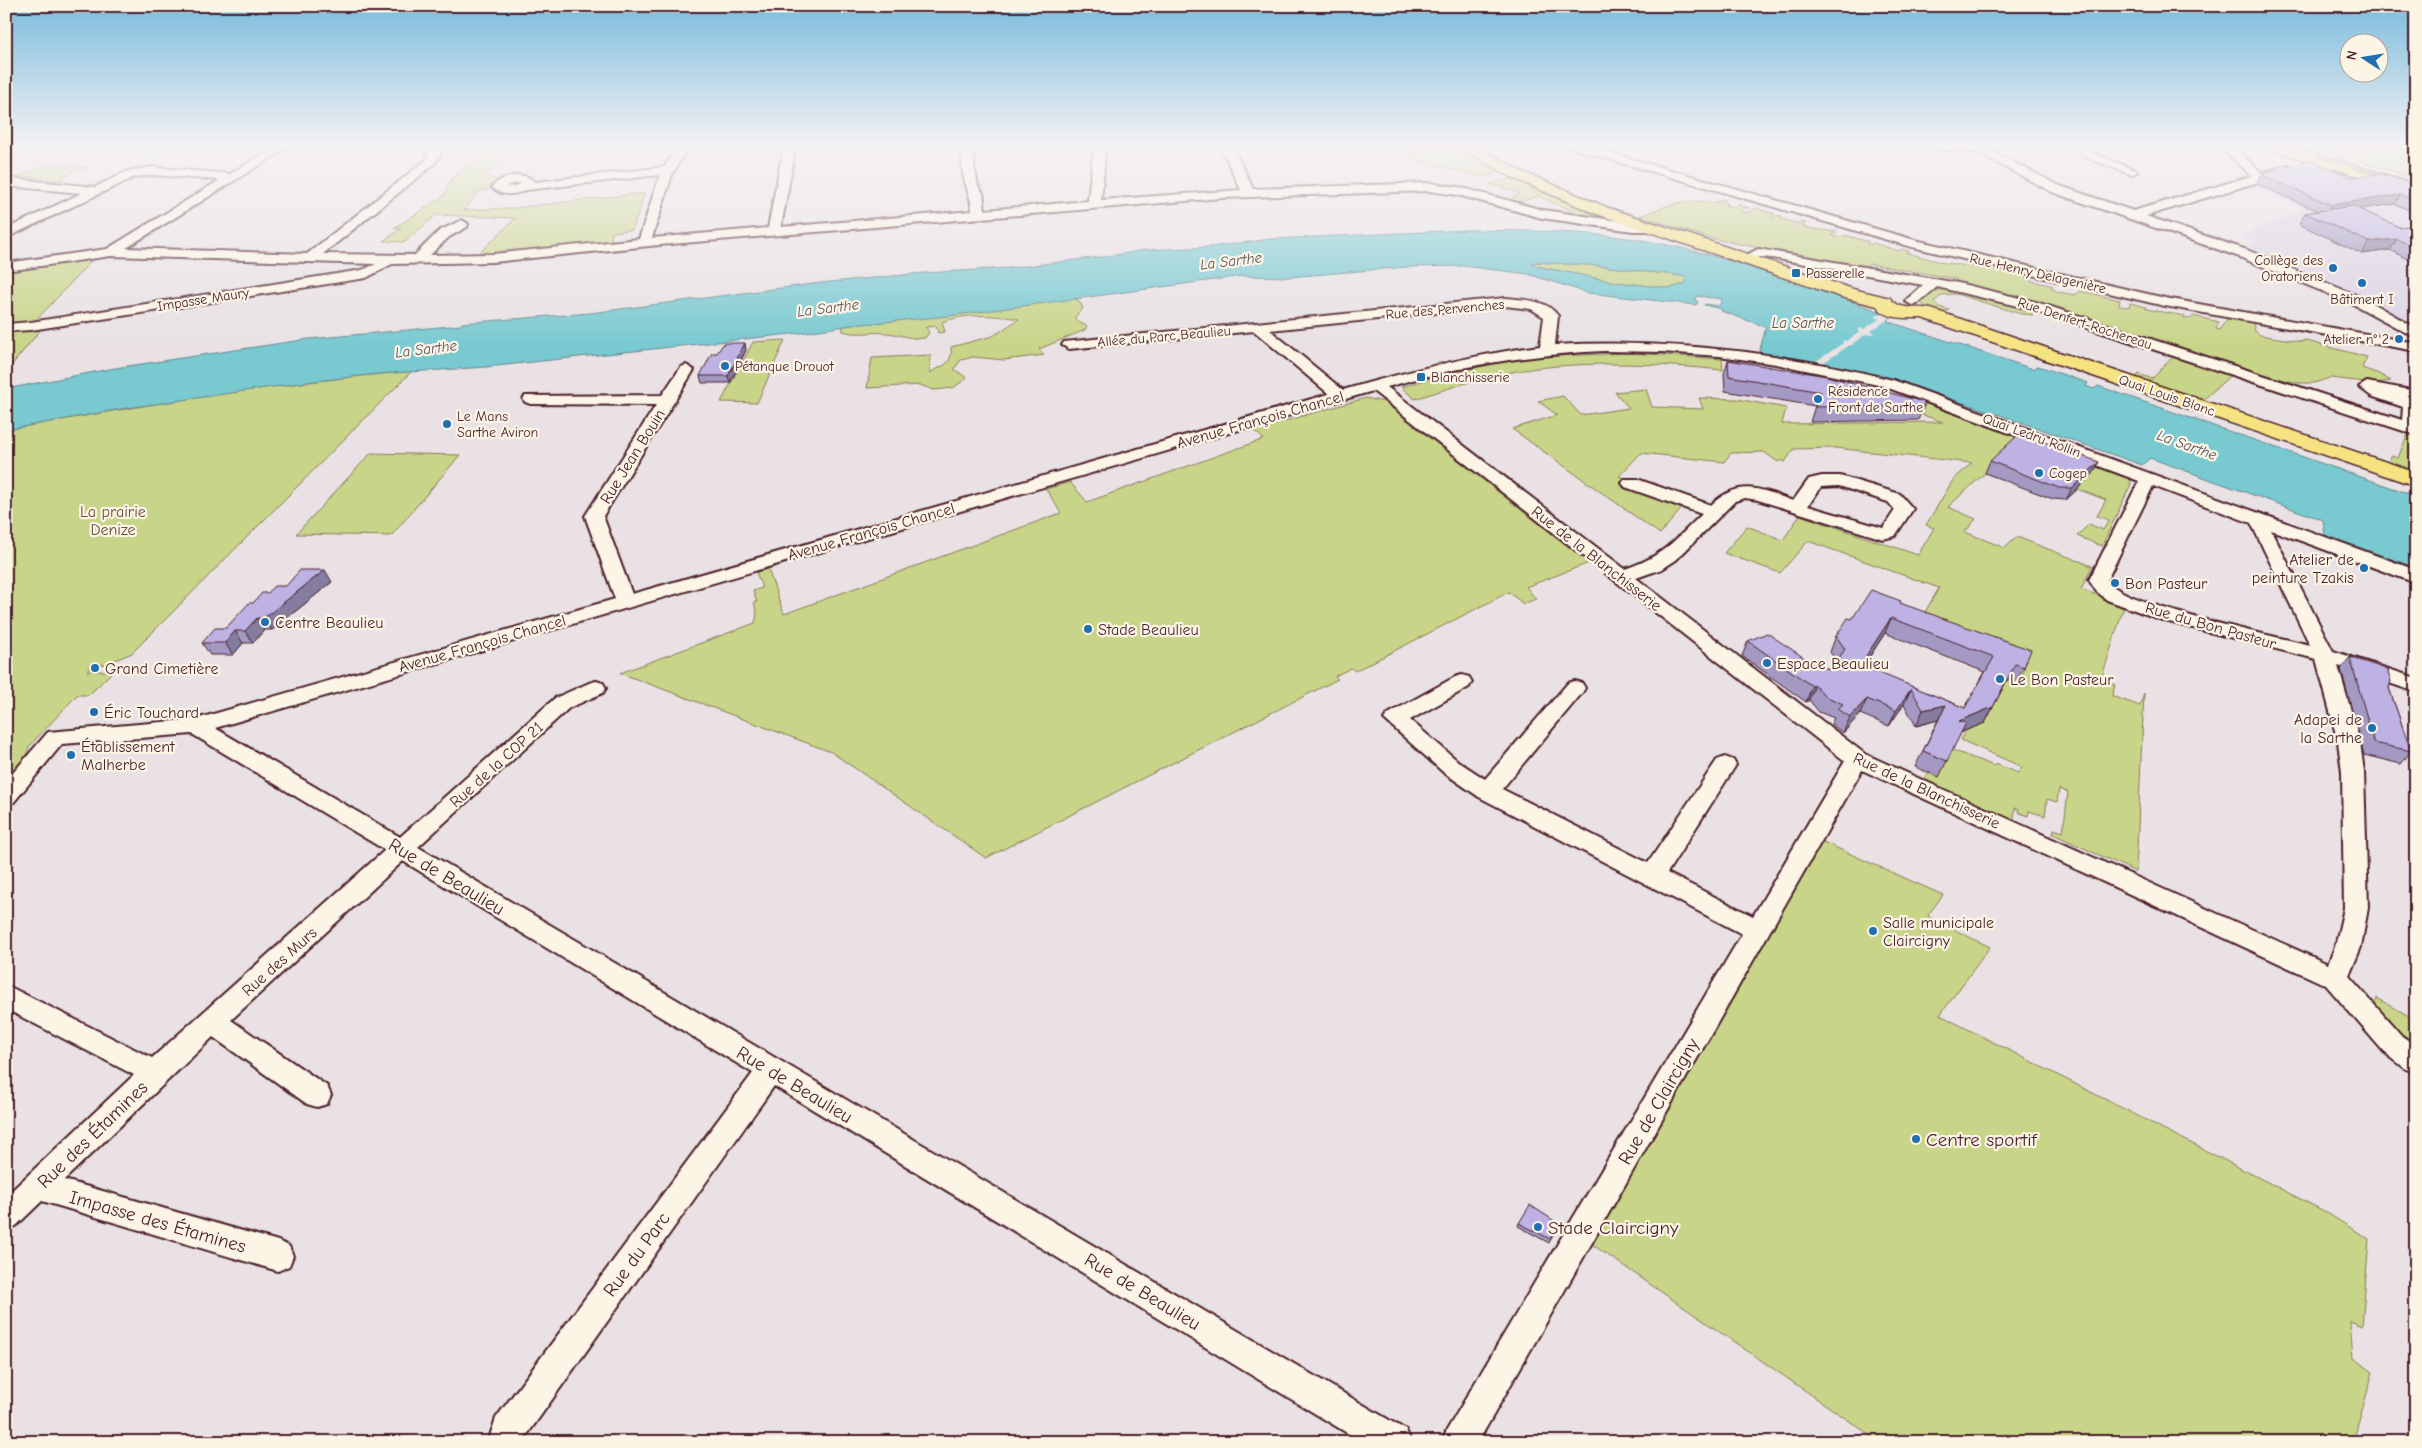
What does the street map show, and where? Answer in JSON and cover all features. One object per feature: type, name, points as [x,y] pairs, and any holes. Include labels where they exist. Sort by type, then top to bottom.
[{"type":"main road","name":"Quai Louis Blanc","points":[[1612,213],[1847,293],[1884,302],[1887,307],[1898,312],[1915,306],[2416,480]]},
{"type":"street","points":[[9,232],[50,213]]},
{"type":"street","points":[[111,252],[175,213]]},
{"type":"street","points":[[310,258],[367,213]]},
{"type":"street","points":[[644,243],[654,213]]},
{"type":"street","points":[[774,232],[778,213]]},
{"type":"street","points":[[6,267],[111,252],[389,260],[493,258],[644,243],[1004,213]]},
{"type":"street","points":[[1541,213],[1633,228],[1651,227]]},
{"type":"street","name":"Rue Henry Delagenière","points":[[1804,213],[1912,244],[2165,302],[2416,347]]},
{"type":"street","points":[[2121,213],[2242,253],[2358,300],[2416,334]]},
{"type":"street","points":[[2131,216],[2142,213]]},
{"type":"street","points":[[418,260],[444,234],[462,224]]},
{"type":"street","name":"Rue Denfert-Rochereau","points":[[1746,258],[1758,253],[1772,254],[1993,295],[2055,312],[2413,429]]},
{"type":"street","name":"Impasse Maury","points":[[12,327],[31,326],[366,274],[376,270],[389,260]]},
{"type":"street","points":[[1915,306],[1933,284]]},
{"type":"street","name":"Rue des Pervenches","points":[[1363,316],[1487,302],[1505,302],[1540,308],[1551,316],[1547,349]]},
{"type":"street","name":"Allée du Parc Beaulieu","points":[[1069,345],[1363,316]]},
{"type":"street","points":[[2398,324],[2416,320]]},
{"type":"street","points":[[1258,327],[1341,396]]},
{"type":"street","name":"Avenue François Chancel","points":[[6,796],[56,737],[196,726],[1468,360],[1547,349],[1664,348]]},
{"type":"street","name":"Quai Ledru Rollin","points":[[1664,348],[1815,365],[1888,383],[2260,518],[2416,577]]},
{"type":"street","name":"Rue Jean Bouin","points":[[626,602],[594,516],[686,370]]},
{"type":"street","name":"Rue de la Blanchisserie","points":[[1376,386],[1857,759],[2335,978],[2393,1044],[2416,1061]]},
{"type":"street","points":[[2413,429],[2413,408],[2411,406],[2367,387],[2416,396]]},
{"type":"street","points":[[531,399],[667,400]]},
{"type":"street","name":"Rue du Bon Pasteur","points":[[2149,478],[2098,580],[2100,585],[2114,596],[2172,617],[2325,655],[2416,685]]},
{"type":"street","points":[[1621,577],[1655,565],[1669,556],[1737,492],[1748,493],[1797,508],[1883,534],[1889,532],[1904,509],[1894,498],[1834,480],[1815,483],[1797,508]]},
{"type":"street","points":[[1631,483],[1714,512]]},
{"type":"street","points":[[2260,518],[2262,528],[2325,655],[2349,742],[2353,772],[2356,908],[2348,947],[2335,978]]},
{"type":"street","points":[[1462,682],[1395,719],[1451,767],[1487,791],[1757,930]]},
{"type":"street","name":"Rue de la COP 21","points":[[402,849],[562,703],[596,688]]},
{"type":"street","points":[[1487,791],[1575,688]]},
{"type":"street","name":"Rue de Beaulieu","points":[[196,726],[1394,1442]]},
{"type":"street","name":"Rue de Claircigny","points":[[1458,1442],[1857,759]]},
{"type":"street","points":[[1652,876],[1725,765]]},
{"type":"street","name":"Rue des Murs","points":[[155,1073],[402,849]]},
{"type":"street","points":[[6,996],[155,1073]]},
{"type":"street","points":[[213,1022],[317,1095]]},
{"type":"street","name":"Rue du Parc","points":[[505,1442],[508,1430],[771,1069]]},
{"type":"street","name":"Rue des Étamines","points":[[6,1216],[155,1073]]},
{"type":"street","name":"Impasse des Étamines","points":[[38,1186],[278,1256]]},
{"type":"shaded area","points":[[2297,213],[2416,213],[2416,316],[2398,319],[2247,253],[2254,249],[2245,245],[2255,241],[2241,236]]},
{"type":"green space","points":[[418,213],[638,213],[632,230],[612,232],[611,243],[476,256],[516,218],[436,215],[405,242],[383,241],[401,229],[394,228]]},
{"type":"green space","points":[[1576,213],[1598,213],[1628,223],[1586,217]]},
{"type":"green space","points":[[1649,213],[1770,213],[1775,214],[1772,217],[1774,218],[1778,215],[1782,216],[1780,218],[1798,224],[1801,222],[1806,223],[1802,226],[1807,228],[1837,232],[1832,235],[1835,237],[1845,235],[1869,242],[1867,244],[1870,245],[1873,243],[1899,251],[1902,249],[1909,251],[1907,253],[1945,263],[1983,268],[1986,265],[2018,272],[2017,274],[2030,277],[2029,280],[2053,286],[2051,288],[2058,292],[2075,295],[2080,291],[2120,300],[2119,306],[2129,307],[2130,303],[2146,307],[2146,309],[2185,316],[2184,318],[2190,319],[2193,316],[2219,322],[2216,329],[2219,330],[2228,318],[2253,323],[2255,331],[2260,335],[2303,342],[2303,340],[2367,357],[2362,368],[2391,381],[2374,383],[2330,378],[2314,383],[2298,383],[2268,376],[2023,297],[1956,284],[1957,279],[1870,264],[1864,268],[1709,238],[1640,216]]},
{"type":"green space","points":[[93,259],[28,329],[42,328],[6,372],[6,270]]},
{"type":"green space","points":[[1536,262],[1602,266],[1682,276],[1687,279],[1685,284],[1670,288],[1615,282],[1532,264]]},
{"type":"green space","points":[[1943,289],[2027,307],[2033,315],[2021,314],[1956,294],[1943,295],[1934,301],[1939,307],[1949,310],[1942,315],[1928,310],[1921,302],[1922,299],[1931,292]]},
{"type":"green space","points":[[1069,295],[1079,301],[1083,308],[1075,317],[1076,321],[1087,326],[1085,330],[1039,349],[1044,355],[1004,360],[973,357],[961,360],[954,369],[967,378],[953,388],[934,390],[920,385],[867,388],[872,358],[931,355],[930,373],[948,361],[951,347],[993,336],[1019,319],[970,316],[951,319],[942,322],[945,332],[938,333],[936,326],[926,327],[929,333],[925,338],[910,338],[886,333],[843,331],[842,324]]},
{"type":"green space","points":[[785,340],[757,403],[721,402],[753,342]]},
{"type":"green space","points":[[2177,352],[2235,371],[2201,402],[2133,380],[2139,374],[2152,379]]},
{"type":"green space","points":[[1633,353],[1722,359],[1723,370],[1676,366],[1606,364],[1537,368],[1490,377],[1415,399],[1401,387],[1442,375],[1525,357]]},
{"type":"green space","name":"La prairie Denize","points":[[412,371],[132,653],[113,661],[114,664],[92,665],[87,671],[113,671],[89,695],[77,695],[29,747],[25,758],[6,780],[6,430],[209,396],[310,382]]},
{"type":"green space","points":[[1646,389],[1652,407],[1703,409],[1699,398],[1737,399],[1786,408],[1782,424],[1943,422],[1906,409],[1913,399],[2052,450],[1993,476],[1985,473],[1948,507],[1976,519],[1965,532],[2005,548],[2017,537],[2092,566],[2081,590],[2125,603],[2101,680],[2115,685],[2112,696],[2140,706],[2144,693],[2136,872],[2053,834],[2054,829],[2063,832],[2068,792],[2059,789],[2057,802],[2047,799],[2045,816],[2029,811],[2028,816],[2018,812],[2019,809],[2015,808],[2013,825],[1921,783],[1952,750],[2018,773],[2022,767],[1961,740],[1968,726],[2006,679],[2021,678],[2025,666],[1916,627],[1939,588],[1808,541],[1780,573],[1724,553],[1747,526],[1783,540],[1800,515],[1918,555],[1934,528],[1926,525],[1953,480],[1972,463],[1835,448],[1794,449],[1785,462],[1781,460],[1778,462],[1764,452],[1731,453],[1724,462],[1641,453],[1619,476],[1689,500],[1660,534],[1512,429],[1557,415],[1538,401],[1563,396],[1581,415],[1629,408],[1615,392]]},
{"type":"green space","name":"Stade Beaulieu","points":[[1366,398],[1384,402],[1589,563],[1526,587],[1536,599],[1523,604],[1509,592],[1355,671],[1351,668],[1335,676],[1338,679],[986,858],[831,752],[620,673],[755,623],[757,614],[754,602],[757,602],[753,591],[762,588],[756,572],[768,569],[784,614],[1061,513],[1046,489],[1070,482],[1087,502],[1264,439],[1253,430]]},
{"type":"green space","points":[[2410,428],[2416,430],[2416,475],[2388,466],[2391,456],[2398,458]]},
{"type":"green space","points":[[371,453],[460,455],[391,536],[296,534]]},
{"type":"green space","points":[[2067,455],[2130,478],[2131,484],[2102,546],[2077,536],[2089,524],[2103,530],[2109,520],[2097,516],[2106,500],[2077,489]]},
{"type":"green space","name":"Centre sportif","points":[[1821,841],[1943,895],[1928,915],[1930,918],[1990,947],[1940,1015],[2322,1210],[2369,1239],[2362,1326],[2350,1321],[2353,1358],[2373,1372],[2353,1442],[1880,1442],[1590,1243]]},
{"type":"green space","points":[[2377,998],[2416,1020],[2414,1042],[2400,1035],[2374,1005]]},
{"type":"water","name":"La Sarthe","points":[[1468,230],[1561,232],[1653,242],[1745,265],[1893,316],[1887,321],[2033,369],[2038,366],[2088,383],[2086,386],[2094,389],[2098,386],[2416,496],[2416,568],[2325,535],[2323,520],[2150,458],[2142,465],[2001,415],[1905,385],[1808,361],[1759,353],[1766,327],[1721,311],[1722,309],[1704,305],[1719,306],[1722,299],[1697,296],[1695,299],[1698,302],[1696,305],[1588,293],[1528,274],[1463,266],[1407,267],[1289,277],[1243,276],[949,316],[852,325],[800,333],[487,367],[378,374],[307,382],[121,409],[6,430],[6,389],[115,368],[309,339],[461,325],[462,323],[590,313],[820,283],[924,273],[1009,268],[1145,250],[1210,247],[1271,239]],"holes":[[[1536,262],[1602,266],[1682,276],[1687,279],[1685,284],[1670,288],[1615,282],[1532,264]]]},
{"type":"pier","points":[[1882,313],[1893,316],[1871,331],[1875,333],[1867,334],[1853,343],[1854,345],[1850,345],[1823,363],[1815,362],[1843,343],[1842,340],[1846,341],[1860,332],[1858,328],[1864,329],[1879,319],[1875,317]]},
{"type":"building","points":[[2305,213],[2367,213],[2399,227],[2416,225],[2416,248],[2397,239],[2369,242]]},
{"type":"building","name":"Pétanque Drouot","points":[[724,343],[745,343],[728,376],[700,376],[712,353],[717,353]]},
{"type":"building","points":[[1728,360],[1827,376],[1924,402],[1924,406],[1815,407],[1821,392],[1729,376]]},
{"type":"building","name":"Cogep","points":[[2017,436],[2028,436],[2099,462],[2072,488],[2059,488],[1990,461]]},
{"type":"building","points":[[300,570],[325,570],[264,618],[257,618],[245,631],[235,631],[225,643],[202,643],[215,628],[226,628],[249,603],[253,603],[262,593],[268,593],[274,586],[286,586]]},
{"type":"building","points":[[1871,590],[1901,601],[1900,603],[2031,650],[2024,667],[2015,664],[1993,707],[1959,721],[1966,723],[1947,761],[1923,751],[1946,705],[1923,710],[1911,689],[1896,711],[1867,699],[1850,717],[1838,709],[1843,704],[1825,696],[1815,685],[1812,686],[1748,641],[1767,633],[1809,661],[1831,670],[1845,649],[1836,636],[1848,618],[1852,619]],"holes":[[[1891,618],[1994,657],[1965,708],[1860,665]]]},
{"type":"building","points":[[2350,657],[2389,670],[2388,673],[2391,681],[2389,688],[2411,751],[2374,743]]},
{"type":"building","name":"Stade Claircigny","points":[[1530,1205],[1559,1224],[1550,1239],[1519,1223]]},
{"type":"place","name":"Collège des Oratoriens","points":[[2333,268]]},
{"type":"place","name":"Passerelle","points":[[1796,273]]},
{"type":"place","name":"Bâtiment I","points":[[2362,283]]},
{"type":"place","name":"Atelier n° 2","points":[[2399,339]]},
{"type":"place","name":"Pétanque Drouot","points":[[725,366]]},
{"type":"place","name":"Blanchisserie","points":[[1421,377]]},
{"type":"place","name":"Résidence Front de Sarthe","points":[[1818,399]]},
{"type":"place","name":"Le Mans Sarthe Aviron","points":[[447,424]]},
{"type":"place","name":"Cogep","points":[[2039,473]]},
{"type":"place","name":"Atelier de peinture Tzakis","points":[[2364,568]]},
{"type":"place","name":"Bon Pasteur","points":[[2115,583]]},
{"type":"place","name":"Centre Beaulieu","points":[[265,622]]},
{"type":"place","name":"Stade Beaulieu","points":[[1088,629]]},
{"type":"place","name":"Espace Beaulieu","points":[[1767,663]]},
{"type":"place","name":"Grand Cimetière","points":[[95,668]]},
{"type":"place","name":"Le Bon Pasteur","points":[[2000,679]]},
{"type":"place","name":"Éric Touchard","points":[[94,712]]},
{"type":"place","name":"Adapei de la Sarthe","points":[[2372,728]]},
{"type":"place","name":"Établissement Malherbe","points":[[71,755]]},
{"type":"place","name":"Salle municipale Claircigny","points":[[1873,931]]},
{"type":"place","name":"Centre sportif","points":[[1916,1139]]},
{"type":"place","name":"Stade Claircigny","points":[[1538,1227]]}]
